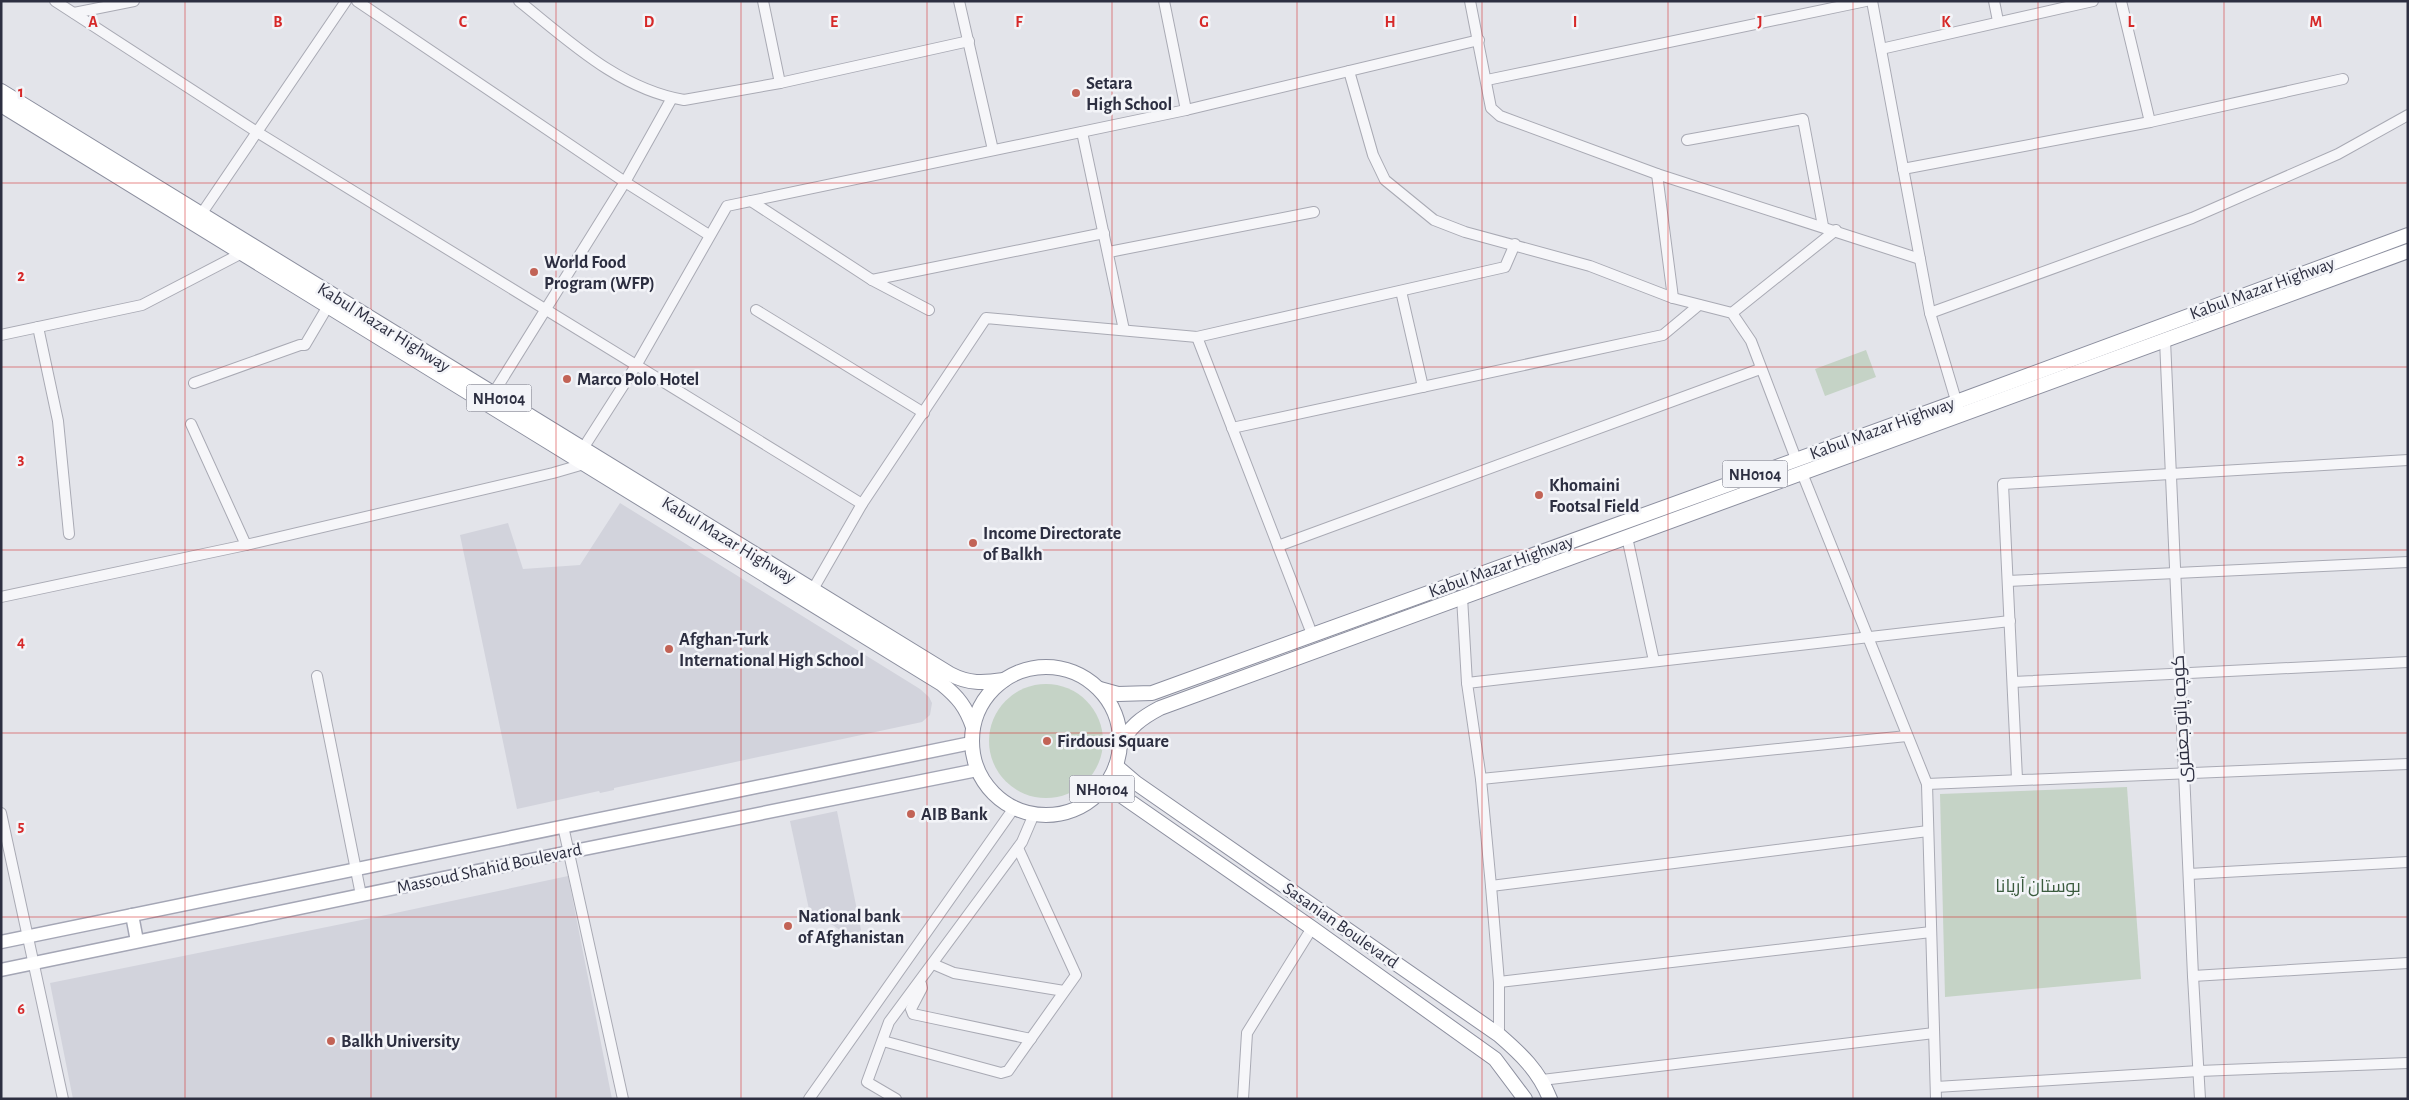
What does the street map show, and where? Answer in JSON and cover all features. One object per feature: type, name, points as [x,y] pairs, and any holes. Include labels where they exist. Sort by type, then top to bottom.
[{"type":"highway","name":"Kabul Mazar Highway","points":[[1,92],[202,213],[493,394],[583,457],[885,641],[964,681],[983,683],[1004,680]]},
{"type":"highway","name":"Kabul Mazar Highway","points":[[1,105],[328,306],[812,591],[885,641],[958,696],[966,708],[973,726]]},
{"type":"highway","name":"Kabul Mazar Highway","points":[[1120,746],[1128,730],[1141,718],[1160,708],[1802,473],[1958,408],[2408,235]]},
{"type":"highway","name":"Kabul Mazar Highway","points":[[1100,689],[1118,694],[1152,694],[1312,634],[1796,459],[2165,340],[2408,251]]},
{"type":"highway","name":"NH0104","points":[[1043,667],[1064,669],[1083,676],[1100,689],[1112,706],[1119,726],[1120,746],[1116,766],[1106,785],[1095,797],[1082,806],[1050,815],[1034,814],[1014,808],[992,792],[978,770],[971,743],[973,726],[979,708],[989,692],[1004,680],[1022,670],[1043,667]]},
{"type":"highway","name":"Sasanian Boulevard","points":[[1116,766],[1136,783],[1499,1034],[1517,1051],[1542,1080],[1550,1099]]},
{"type":"highway","name":"Sasanian Boulevard","points":[[1106,785],[1312,928],[1495,1059],[1525,1099]]},
{"type":"main road","name":"Massoud Shahid Boulevard","points":[[1,942],[971,743]]},
{"type":"main road","name":"Massoud Shahid Boulevard","points":[[1,970],[569,852],[978,770]]},
{"type":"main road","points":[[132,915],[137,941]]},
{"type":"street","points":[[55,1],[257,132],[862,504]]},
{"type":"street","points":[[74,14],[134,1]]},
{"type":"street","points":[[202,213],[346,1]]},
{"type":"street","points":[[358,1],[625,182],[709,235]]},
{"type":"street","points":[[519,1],[613,75],[672,98],[684,100],[780,83],[969,41]]},
{"type":"street","points":[[764,1],[780,83]]},
{"type":"street","points":[[960,1],[993,150]]},
{"type":"street","points":[[1164,1],[1186,110]]},
{"type":"street","points":[[1470,1],[1491,108],[1500,116],[1657,174],[1836,230],[1920,259]]},
{"type":"street","points":[[1487,80],[1866,1]]},
{"type":"street","points":[[1872,1],[1930,313],[1958,408]]},
{"type":"street","points":[[1994,1],[1998,22]]},
{"type":"street","points":[[1881,49],[2093,1]]},
{"type":"street","points":[[2121,1],[2150,122]]},
{"type":"street","points":[[1,597],[246,545],[553,473],[583,457],[727,206],[1186,110],[1479,40]]},
{"type":"street","points":[[1350,71],[1373,155],[1385,180],[1434,220],[1466,232],[1590,266],[1673,298],[1732,313],[1751,341],[1760,369],[1796,459]]},
{"type":"street","points":[[1903,169],[2150,122],[2343,79]]},
{"type":"street","points":[[493,394],[625,182],[672,98]]},
{"type":"street","points":[[1930,313],[2192,218],[2338,154],[2408,115]]},
{"type":"street","points":[[1687,140],[1804,119],[1823,226]]},
{"type":"street","points":[[1082,132],[1109,252],[1124,330]]},
{"type":"street","points":[[1657,174],[1673,298]]},
{"type":"street","points":[[751,201],[872,280],[929,310]]},
{"type":"street","points":[[1109,252],[1314,212]]},
{"type":"street","points":[[1732,313],[1836,230]]},
{"type":"street","points":[[872,280],[1104,233]]},
{"type":"street","points":[[812,591],[862,504],[986,318],[1197,338],[1505,267],[1514,244]]},
{"type":"street","points":[[1,335],[142,305],[242,253]]},
{"type":"street","points":[[1400,291],[1423,387]]},
{"type":"street","points":[[1232,428],[1663,335],[1699,305]]},
{"type":"street","points":[[194,383],[300,345],[305,345],[328,306]]},
{"type":"street","points":[[756,310],[924,413]]},
{"type":"street","points":[[38,327],[58,421],[69,534]]},
{"type":"street","points":[[1197,338],[1312,634]]},
{"type":"street","name":"کوچه پاتو جعفری","points":[[2165,340],[2174,573],[2200,1099]]},
{"type":"street","points":[[1278,546],[1760,369]]},
{"type":"street","points":[[191,424],[246,545]]},
{"type":"street","points":[[2017,779],[2003,484],[2408,460]]},
{"type":"street","points":[[1802,473],[1927,784],[1936,1099]]},
{"type":"street","points":[[1626,537],[1654,661]]},
{"type":"street","points":[[2008,581],[2408,562]]},
{"type":"street","points":[[1462,597],[1467,683],[1481,779],[1491,886],[1499,982],[1499,1034]]},
{"type":"street","points":[[1467,683],[2010,621]]},
{"type":"street","points":[[2012,682],[2180,672],[2408,662]]},
{"type":"street","points":[[317,676],[360,895]]},
{"type":"street","points":[[1481,779],[1907,736]]},
{"type":"street","points":[[1927,784],[2408,764]]},
{"type":"street","points":[[809,1099],[1014,808]]},
{"type":"street","points":[[1,813],[63,1099]]},
{"type":"street","points":[[896,1099],[867,1082],[889,1022],[1018,848],[1034,814]]},
{"type":"street","points":[[563,826],[623,1099]]},
{"type":"street","points":[[1491,886],[1928,831]]},
{"type":"street","points":[[883,1041],[1001,1073],[1008,1070],[1076,975],[1018,848]]},
{"type":"street","points":[[2189,874],[2408,862]]},
{"type":"street","points":[[1243,1099],[1248,1033],[1312,928]]},
{"type":"street","points":[[1499,982],[1931,932]]},
{"type":"street","points":[[2193,976],[2408,963]]},
{"type":"street","points":[[933,964],[954,973],[1064,991]]},
{"type":"street","points":[[921,979],[922,988],[911,1010],[913,1014],[1031,1038]]},
{"type":"street","points":[[1542,1080],[1934,1033]]},
{"type":"street","points":[[1936,1088],[2199,1071],[2408,1063]]},
{"type":"shaded area","name":"Afghan-Turk International High School","points":[[620,503],[920,689],[929,697],[932,703],[930,715],[922,722],[614,788],[614,790],[600,793],[599,791],[517,809],[460,535],[508,523],[523,569],[580,565]]},
{"type":"shaded area","points":[[837,811],[861,930],[851,938],[813,911],[810,914],[790,821]]},
{"type":"shaded area","name":"Balkh University","points":[[568,876],[612,1099],[73,1099],[50,983]]},
{"type":"green space","points":[[1866,350],[1876,377],[1825,396],[1815,369]]},
{"type":"green space","points":[[1046,684],[1068,689],[1086,701],[1098,719],[1103,741],[1098,763],[1086,781],[1068,793],[1046,798],[1024,793],[1006,781],[994,763],[989,741],[994,719],[1006,701],[1024,689]]},
{"type":"green space","name":"بوستان آریانا","points":[[2127,787],[2141,979],[1945,997],[1940,794]]},
{"type":"place","name":"Setara High School","points":[[1076,93]]},
{"type":"place","name":"World Food Program (WFP)","points":[[534,272]]},
{"type":"place","name":"Marco Polo Hotel","points":[[567,379]]},
{"type":"place","name":"Khomaini Footsal Field","points":[[1539,495]]},
{"type":"place","name":"Income Directorate of Balkh","points":[[973,543]]},
{"type":"place","name":"Afghan-Turk International High School","points":[[669,649]]},
{"type":"place","name":"Firdousi Square","points":[[1047,741]]},
{"type":"place","name":"AIB Bank","points":[[911,814]]},
{"type":"place","name":"National bank of Afghanistan","points":[[788,926]]},
{"type":"place","name":"Balkh University","points":[[331,1041]]}]
